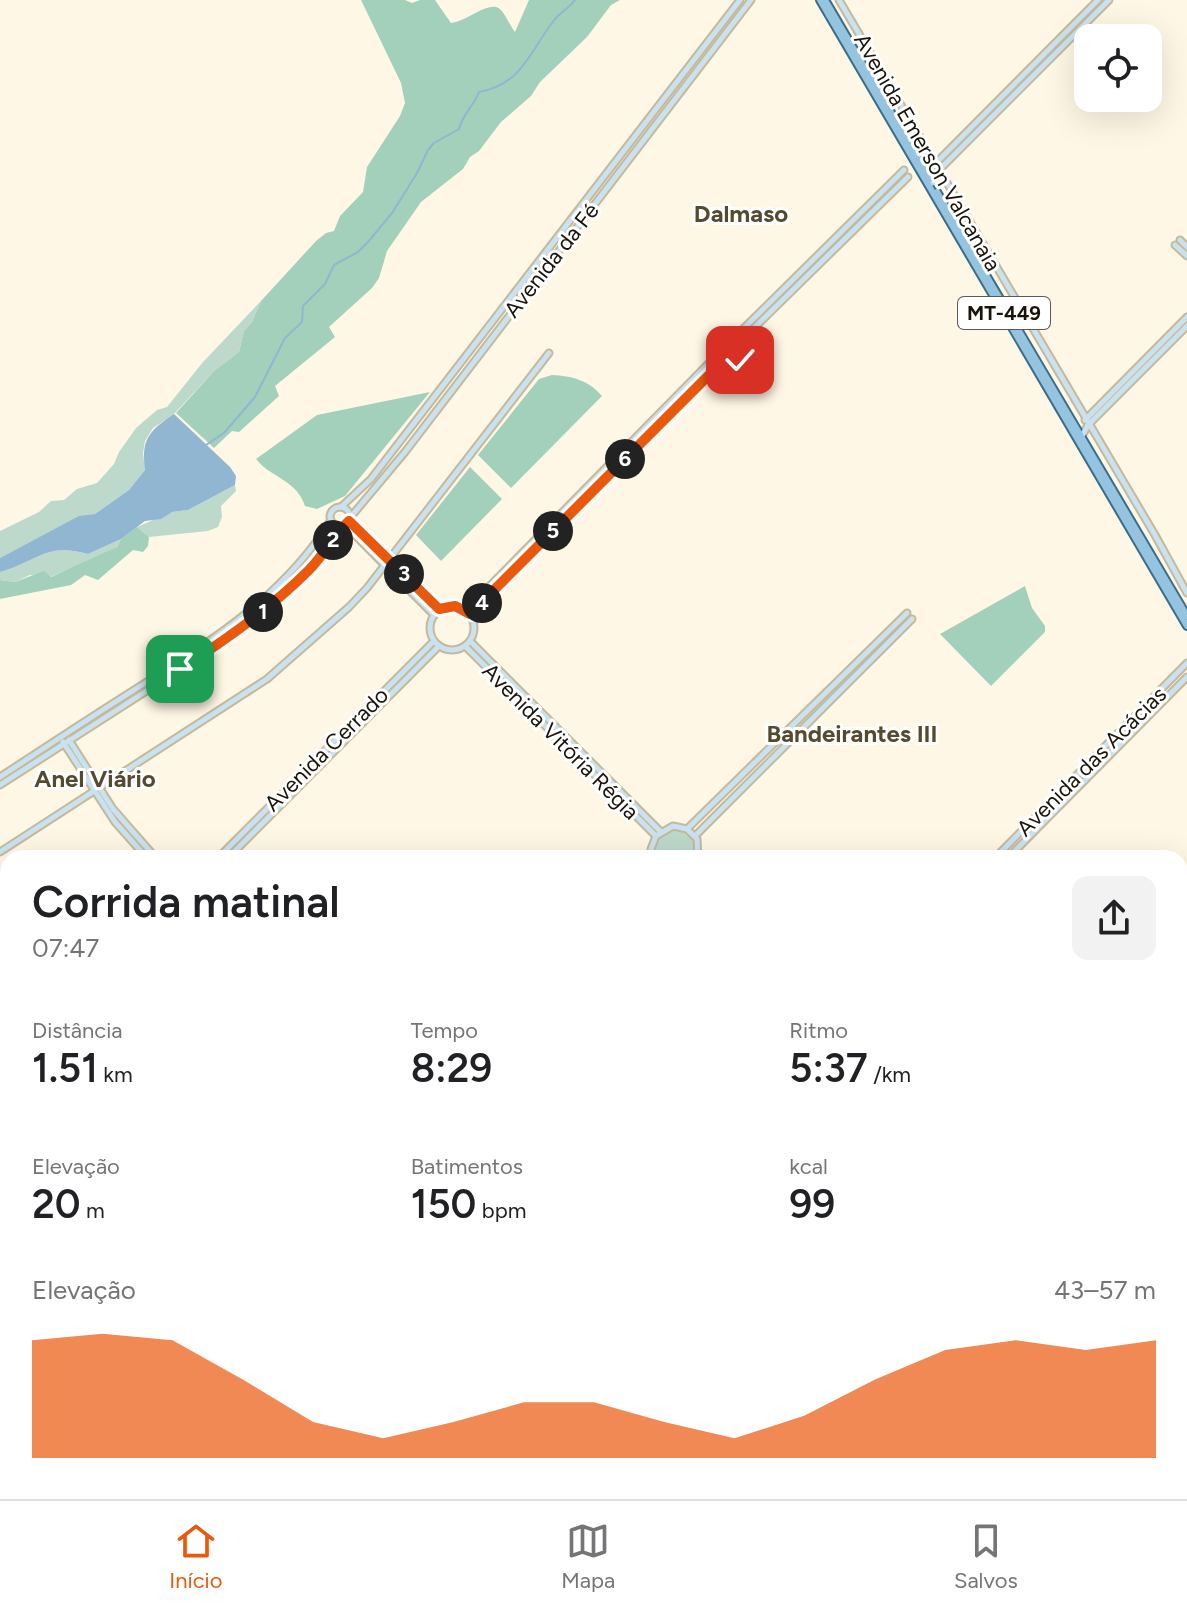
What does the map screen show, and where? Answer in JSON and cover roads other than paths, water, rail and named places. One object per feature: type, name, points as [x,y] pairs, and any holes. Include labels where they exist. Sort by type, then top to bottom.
[{"type":"main road","name":"MT-449","points":[[822,0],[1187,616]]},
{"type":"main road","name":"MT-449","points":[[822,0],[1187,626]]},
{"type":"street","name":"Avenida da Fé","points":[[341,507],[385,462],[740,0]]},
{"type":"street","name":"Avenida da Fé","points":[[0,777],[226,640],[311,568],[405,452],[751,0]]},
{"type":"street","name":"Avenida Emerson Valcanaia","points":[[839,0],[1187,593]]},
{"type":"street","points":[[932,183],[937,167],[1098,0]]},
{"type":"street","points":[[923,167],[937,167],[1109,0]]},
{"type":"street","points":[[739,333],[904,170]]},
{"type":"street","points":[[746,342],[739,333],[731,331],[720,336],[716,343],[718,354],[724,360],[740,360],[752,330],[908,177]]},
{"type":"street","points":[[1187,247],[1178,243],[1187,256]]},
{"type":"street","points":[[1082,436],[1087,422],[1187,317]]},
{"type":"street","points":[[1073,421],[1087,422],[1187,326]]},
{"type":"street","points":[[3,850],[267,679],[349,607],[549,353]]},
{"type":"street","points":[[468,612],[718,354]]},
{"type":"street","points":[[468,612],[724,360]]},
{"type":"street","points":[[341,507],[348,511],[347,523],[336,526],[331,520],[333,510],[341,507]]},
{"type":"street","name":"Avenida da Fé","points":[[0,785],[252,609],[297,569],[331,520]]},
{"type":"street","points":[[347,523],[436,612]]},
{"type":"street","points":[[1137,531],[1152,529]]},
{"type":"street","points":[[1144,542],[1152,529]]},
{"type":"street","points":[[451,605],[468,612],[474,631],[468,644],[452,650],[434,641],[429,628],[436,612],[451,605]]},
{"type":"street","points":[[687,829],[907,613]]},
{"type":"street","points":[[695,836],[912,619]]},
{"type":"street","name":"Avenida Cerrado","points":[[226,850],[434,641]]},
{"type":"street","name":"Avenida Vitória Régia","points":[[468,644],[658,833]]},
{"type":"street","name":"Avenida Cerrado","points":[[236,850],[439,646]]},
{"type":"street","name":"Avenida das Acácias","points":[[1003,850],[1187,663]]},
{"type":"street","name":"Avenida das Acácias","points":[[1016,850],[1187,677]]},
{"type":"street","points":[[65,739],[122,832],[139,850]]},
{"type":"street","points":[[96,790],[149,850]]},
{"type":"street","points":[[651,850],[658,833],[673,826],[687,829],[695,836],[699,850]]},
{"type":"water","points":[[174,414],[230,467],[236,476],[235,485],[188,510],[145,521],[121,539],[88,554],[62,550],[42,554],[0,572],[0,558],[79,516],[95,514],[129,490],[145,470],[144,451],[149,437]]},
{"type":"waterway","points":[[206,445],[224,433],[255,397],[285,338],[302,322],[303,306],[325,284],[334,265],[358,252],[392,213],[428,150],[434,143],[459,129],[479,92],[515,75],[554,20],[575,0]]},
{"type":"district","name":"Dalmaso","points":[[741,214]]},
{"type":"district","name":"Bandeirantes III","points":[[852,734]]},
{"type":"district","name":"Anel Viário","points":[[95,779]]}]
